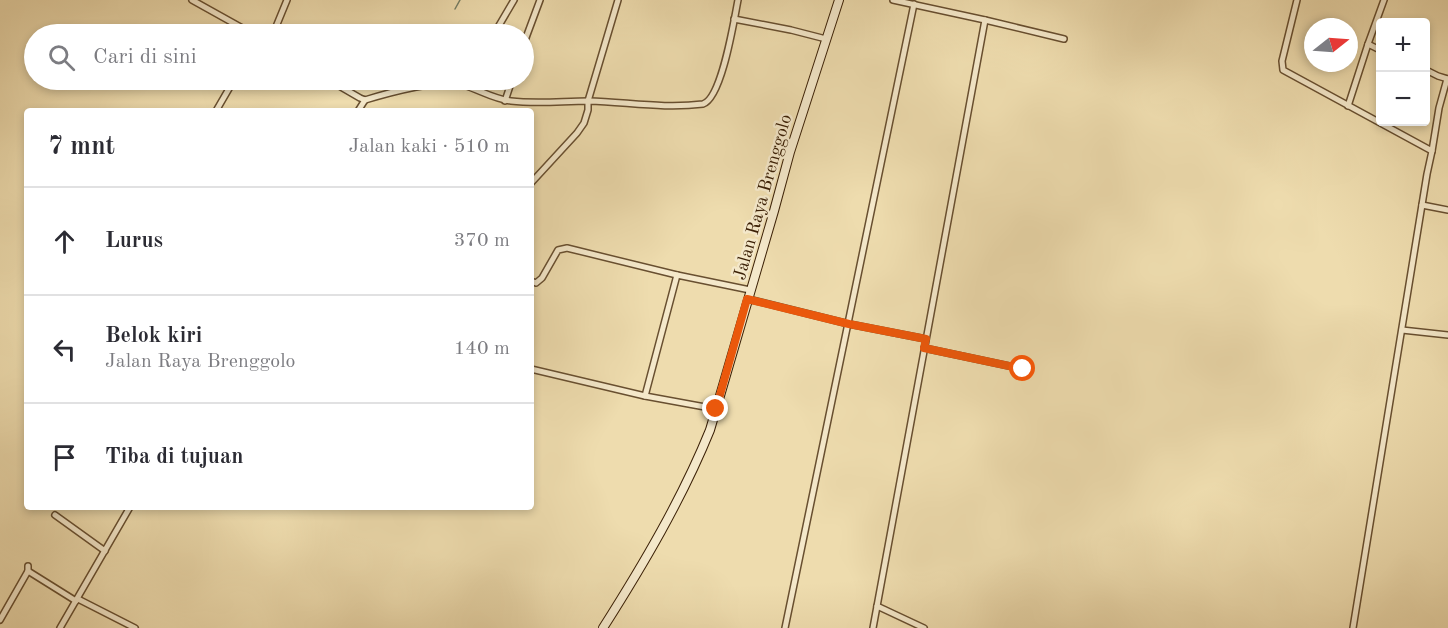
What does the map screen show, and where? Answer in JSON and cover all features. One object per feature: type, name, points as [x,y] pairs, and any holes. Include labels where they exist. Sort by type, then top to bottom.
[{"type":"main road","name":"Jalan Raya Brenggolo","points":[[603,628],[670,515],[701,451],[716,409],[790,152],[839,0]]},
{"type":"street","points":[[192,0],[236,24]]},
{"type":"street","points":[[277,24],[287,0]]},
{"type":"street","points":[[500,24],[513,0]]},
{"type":"street","points":[[531,24],[540,0]]},
{"type":"street","points":[[534,180],[584,123],[588,101],[618,0]]},
{"type":"street","points":[[481,90],[497,99],[524,102],[588,101],[671,107],[707,103],[718,82],[738,0]]},
{"type":"street","points":[[892,0],[1064,39]]},
{"type":"street","points":[[1297,0],[1282,61],[1285,72],[1432,151]]},
{"type":"street","points":[[1348,106],[1384,0]]},
{"type":"street","points":[[785,628],[914,4]]},
{"type":"street","points":[[734,19],[826,39]]},
{"type":"street","points":[[873,628],[985,20]]},
{"type":"street","points":[[1368,44],[1376,48]]},
{"type":"street","points":[[1353,628],[1422,205],[1439,108],[1447,79],[1430,72]]},
{"type":"street","points":[[218,108],[228,90]]},
{"type":"street","points":[[346,90],[365,100],[411,90]]},
{"type":"street","points":[[505,100],[508,90]]},
{"type":"street","points":[[360,108],[365,100]]},
{"type":"street","points":[[1422,205],[1448,210]]},
{"type":"street","points":[[534,283],[536,284],[542,279],[558,250],[562,248],[750,290]]},
{"type":"street","points":[[645,396],[677,275]]},
{"type":"street","points":[[747,299],[849,324],[926,339]]},
{"type":"street","points":[[1402,330],[1448,335]]},
{"type":"street","points":[[924,348],[1023,369]]},
{"type":"street","points":[[534,370],[645,396],[716,409]]},
{"type":"street","points":[[60,628],[128,510]]},
{"type":"street","points":[[55,515],[105,551]]},
{"type":"street","points":[[0,620],[28,568],[77,600],[135,628]]},
{"type":"street","points":[[877,606],[924,628]]},
{"type":"waterway","points":[[455,9],[460,0]]},
{"type":"route","points":[[716,409],[747,299],[849,324],[926,339],[924,348],[1023,369]]}]
